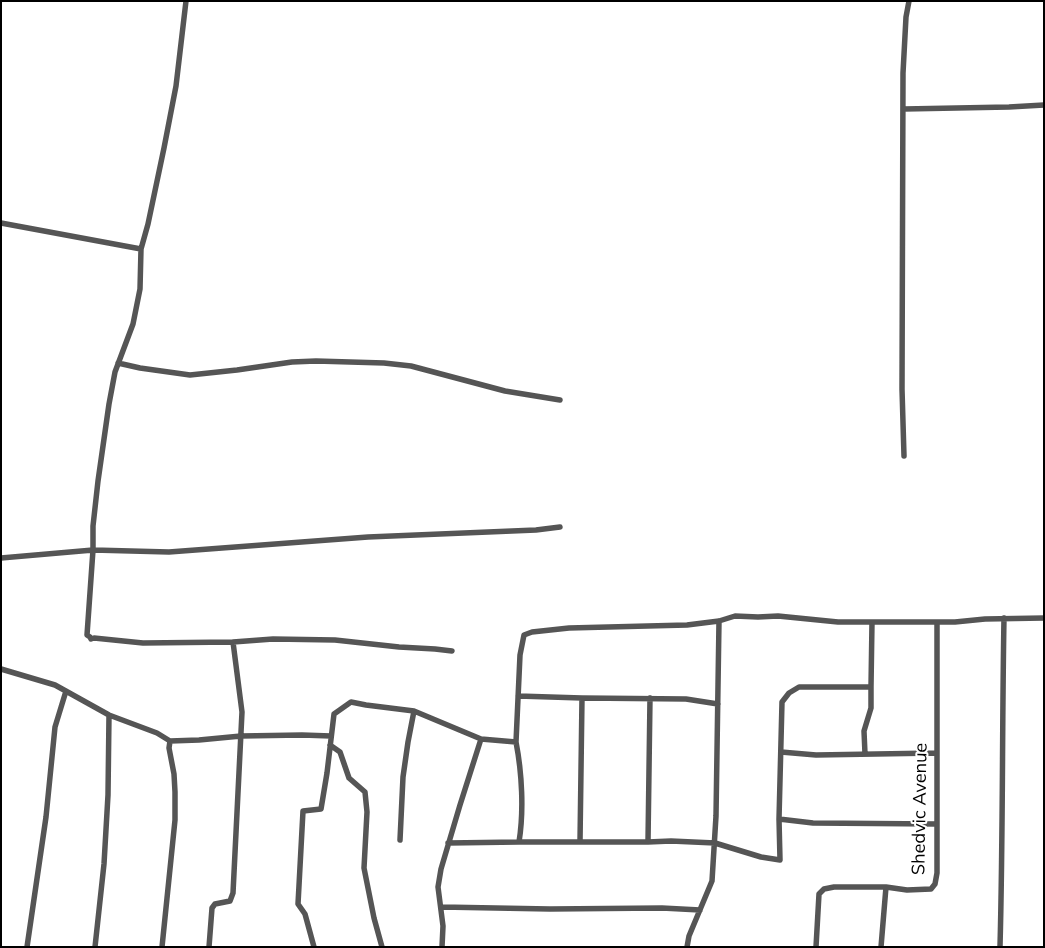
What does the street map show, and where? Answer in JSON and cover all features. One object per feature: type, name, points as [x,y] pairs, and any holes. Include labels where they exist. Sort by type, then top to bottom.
[{"type":"street","points":[[186,1],[172,110],[142,249],[140,288],[133,324],[118,363],[109,404],[93,526],[88,635],[91,639],[143,643],[233,642],[273,639],[335,640],[452,652]]},
{"type":"street","points":[[904,456],[902,389],[903,73],[906,17],[909,1]]},
{"type":"street","points":[[904,109],[1044,105]]},
{"type":"street","points":[[1,223],[142,249]]},
{"type":"street","points":[[118,363],[190,375],[292,362],[384,363],[411,366],[505,391],[560,400]]},
{"type":"street","points":[[1,558],[93,550],[169,552],[368,537],[536,530],[560,527]]},
{"type":"street","points":[[518,842],[522,824],[520,762],[516,742],[520,655],[524,635],[532,632],[569,628],[688,625],[719,621],[735,616],[778,616],[838,622],[955,622],[1004,618],[1044,618]]},
{"type":"street","points":[[1000,947],[1004,618]]},
{"type":"street","points":[[687,947],[689,936],[712,880],[715,843],[719,621]]},
{"type":"street","points":[[865,754],[864,731],[871,708],[872,622]]},
{"type":"street","name":"Shedvic Avenue","points":[[816,947],[819,894],[824,889],[834,887],[886,887],[907,890],[931,889],[935,884],[937,873],[937,622]]},
{"type":"street","points":[[209,947],[212,908],[215,904],[230,901],[233,893],[242,712],[233,642]]},
{"type":"street","points":[[2,671],[56,685],[109,715],[157,733],[170,741],[241,736],[331,736]]},
{"type":"street","points":[[448,843],[671,841],[715,843],[761,857],[780,860],[779,818],[782,702],[789,693],[800,687],[872,687]]},
{"type":"street","points":[[27,947],[46,817],[55,727],[66,691]]},
{"type":"street","points":[[518,696],[686,699],[718,704]]},
{"type":"street","points":[[580,842],[582,698]]},
{"type":"street","points":[[648,842],[650,698]]},
{"type":"street","points":[[314,947],[305,914],[298,904],[303,811],[321,809],[334,714],[351,702],[414,711],[481,739],[516,742]]},
{"type":"street","points":[[400,840],[403,777],[414,711]]},
{"type":"street","points":[[96,947],[108,795],[109,715]]},
{"type":"street","points":[[442,947],[441,908],[438,887],[441,869],[481,739]]},
{"type":"street","points":[[162,947],[175,820],[174,774],[169,748],[170,741]]},
{"type":"street","points":[[330,746],[340,752],[349,778],[365,792],[367,812],[364,868],[382,947]]},
{"type":"street","points":[[781,752],[816,755],[936,753]]},
{"type":"street","points":[[779,818],[813,823],[936,824]]},
{"type":"street","points":[[881,947],[886,887]]},
{"type":"street","points":[[441,908],[662,908],[700,910]]}]
